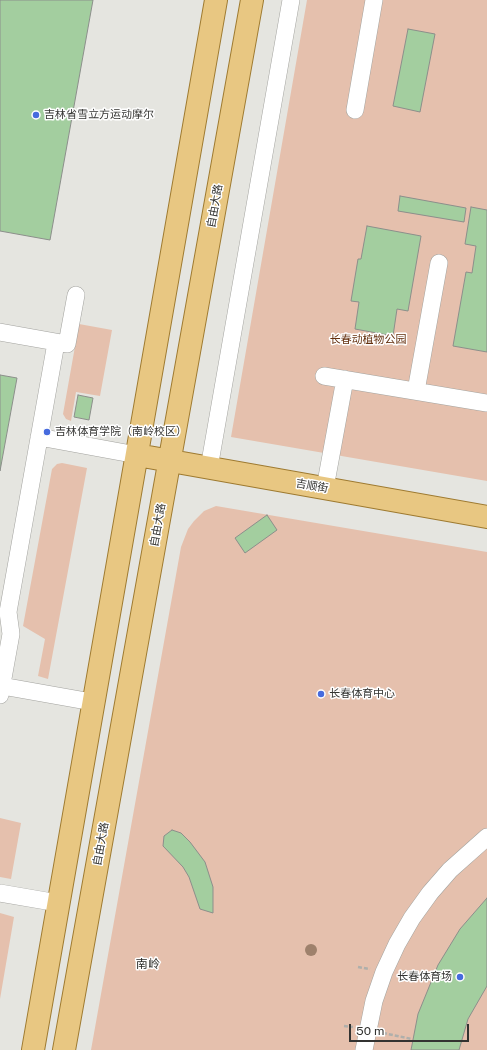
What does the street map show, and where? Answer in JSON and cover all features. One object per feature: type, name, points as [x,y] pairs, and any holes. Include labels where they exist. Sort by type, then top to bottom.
[{"type":"main road","points":[[33,1050],[92,702],[137,455],[216,0]]},
{"type":"main road","name":"自由大路","points":[[64,1050],[252,0]]},
{"type":"main road","name":"吉顺街","points":[[137,455],[487,517]]},
{"type":"street","points":[[208,468],[290,0]]},
{"type":"street","points":[[355,110],[374,0]]},
{"type":"street","points":[[416,391],[440,263]]},
{"type":"street","points":[[0,332],[67,344],[76,295]]},
{"type":"street","points":[[56,342],[8,612],[11,634],[1,691],[92,702]]},
{"type":"street","points":[[324,376],[487,403]]},
{"type":"street","points":[[325,488],[345,379]]},
{"type":"street","points":[[39,437],[137,455]]},
{"type":"street","points":[[364,1050],[374,1001],[384,972],[397,944],[412,918],[430,893],[450,870],[487,837]]},
{"type":"street","points":[[0,893],[58,903]]},
{"type":"path","points":[[377,1032],[412,1039]]},
{"type":"green space","name":"长春动植物公园","points":[[307,0],[487,0],[487,481],[231,437]]},
{"type":"green space","points":[[79,324],[112,330],[100,396],[76,392],[71,421],[66,419],[63,414]]},
{"type":"green space","points":[[62,463],[87,468],[48,679],[38,676],[45,639],[23,626],[52,469],[57,464]]},
{"type":"green space","name":"长春体育中心","points":[[216,506],[487,552],[487,1050],[91,1050],[181,547],[188,529],[194,521],[204,511]]},
{"type":"green space","points":[[0,818],[21,823],[11,879],[0,877]]},
{"type":"green space","points":[[0,913],[14,917],[0,999]]},
{"type":"building","name":"吉林省雪立方运动摩尔","points":[[0,0],[93,0],[50,240],[0,231]]},
{"type":"building","points":[[408,29],[435,34],[420,112],[393,106]]},
{"type":"building","points":[[400,196],[466,208],[464,222],[398,211]]},
{"type":"building","points":[[471,207],[487,210],[487,352],[453,346],[466,272],[472,273],[476,246],[465,244]]},
{"type":"building","points":[[367,226],[421,236],[408,311],[397,309],[393,336],[355,329],[359,302],[351,301],[358,259],[361,259]]},
{"type":"building","points":[[0,375],[17,378],[0,471]]},
{"type":"building","points":[[78,395],[93,398],[89,420],[74,417]]},
{"type":"building","points":[[267,515],[277,530],[245,553],[235,538]]},
{"type":"building","points":[[172,830],[181,833],[205,862],[213,887],[213,913],[200,909],[189,877],[183,867],[163,846],[164,836]]},
{"type":"building","name":"长春体育场","points":[[487,898],[487,986],[468,1019],[459,1050],[411,1050],[418,1014],[438,965],[460,929]]},
{"type":"place","name":"吉林省雪立方运动摩尔","points":[[36,115]]},
{"type":"place","name":"吉林体育学院（南岭校区）","points":[[47,432]]},
{"type":"place","name":"长春体育中心","points":[[321,694]]},
{"type":"place","name":"长春体育场","points":[[460,977]]},
{"type":"district","name":"南岭","points":[[148,964]]}]
